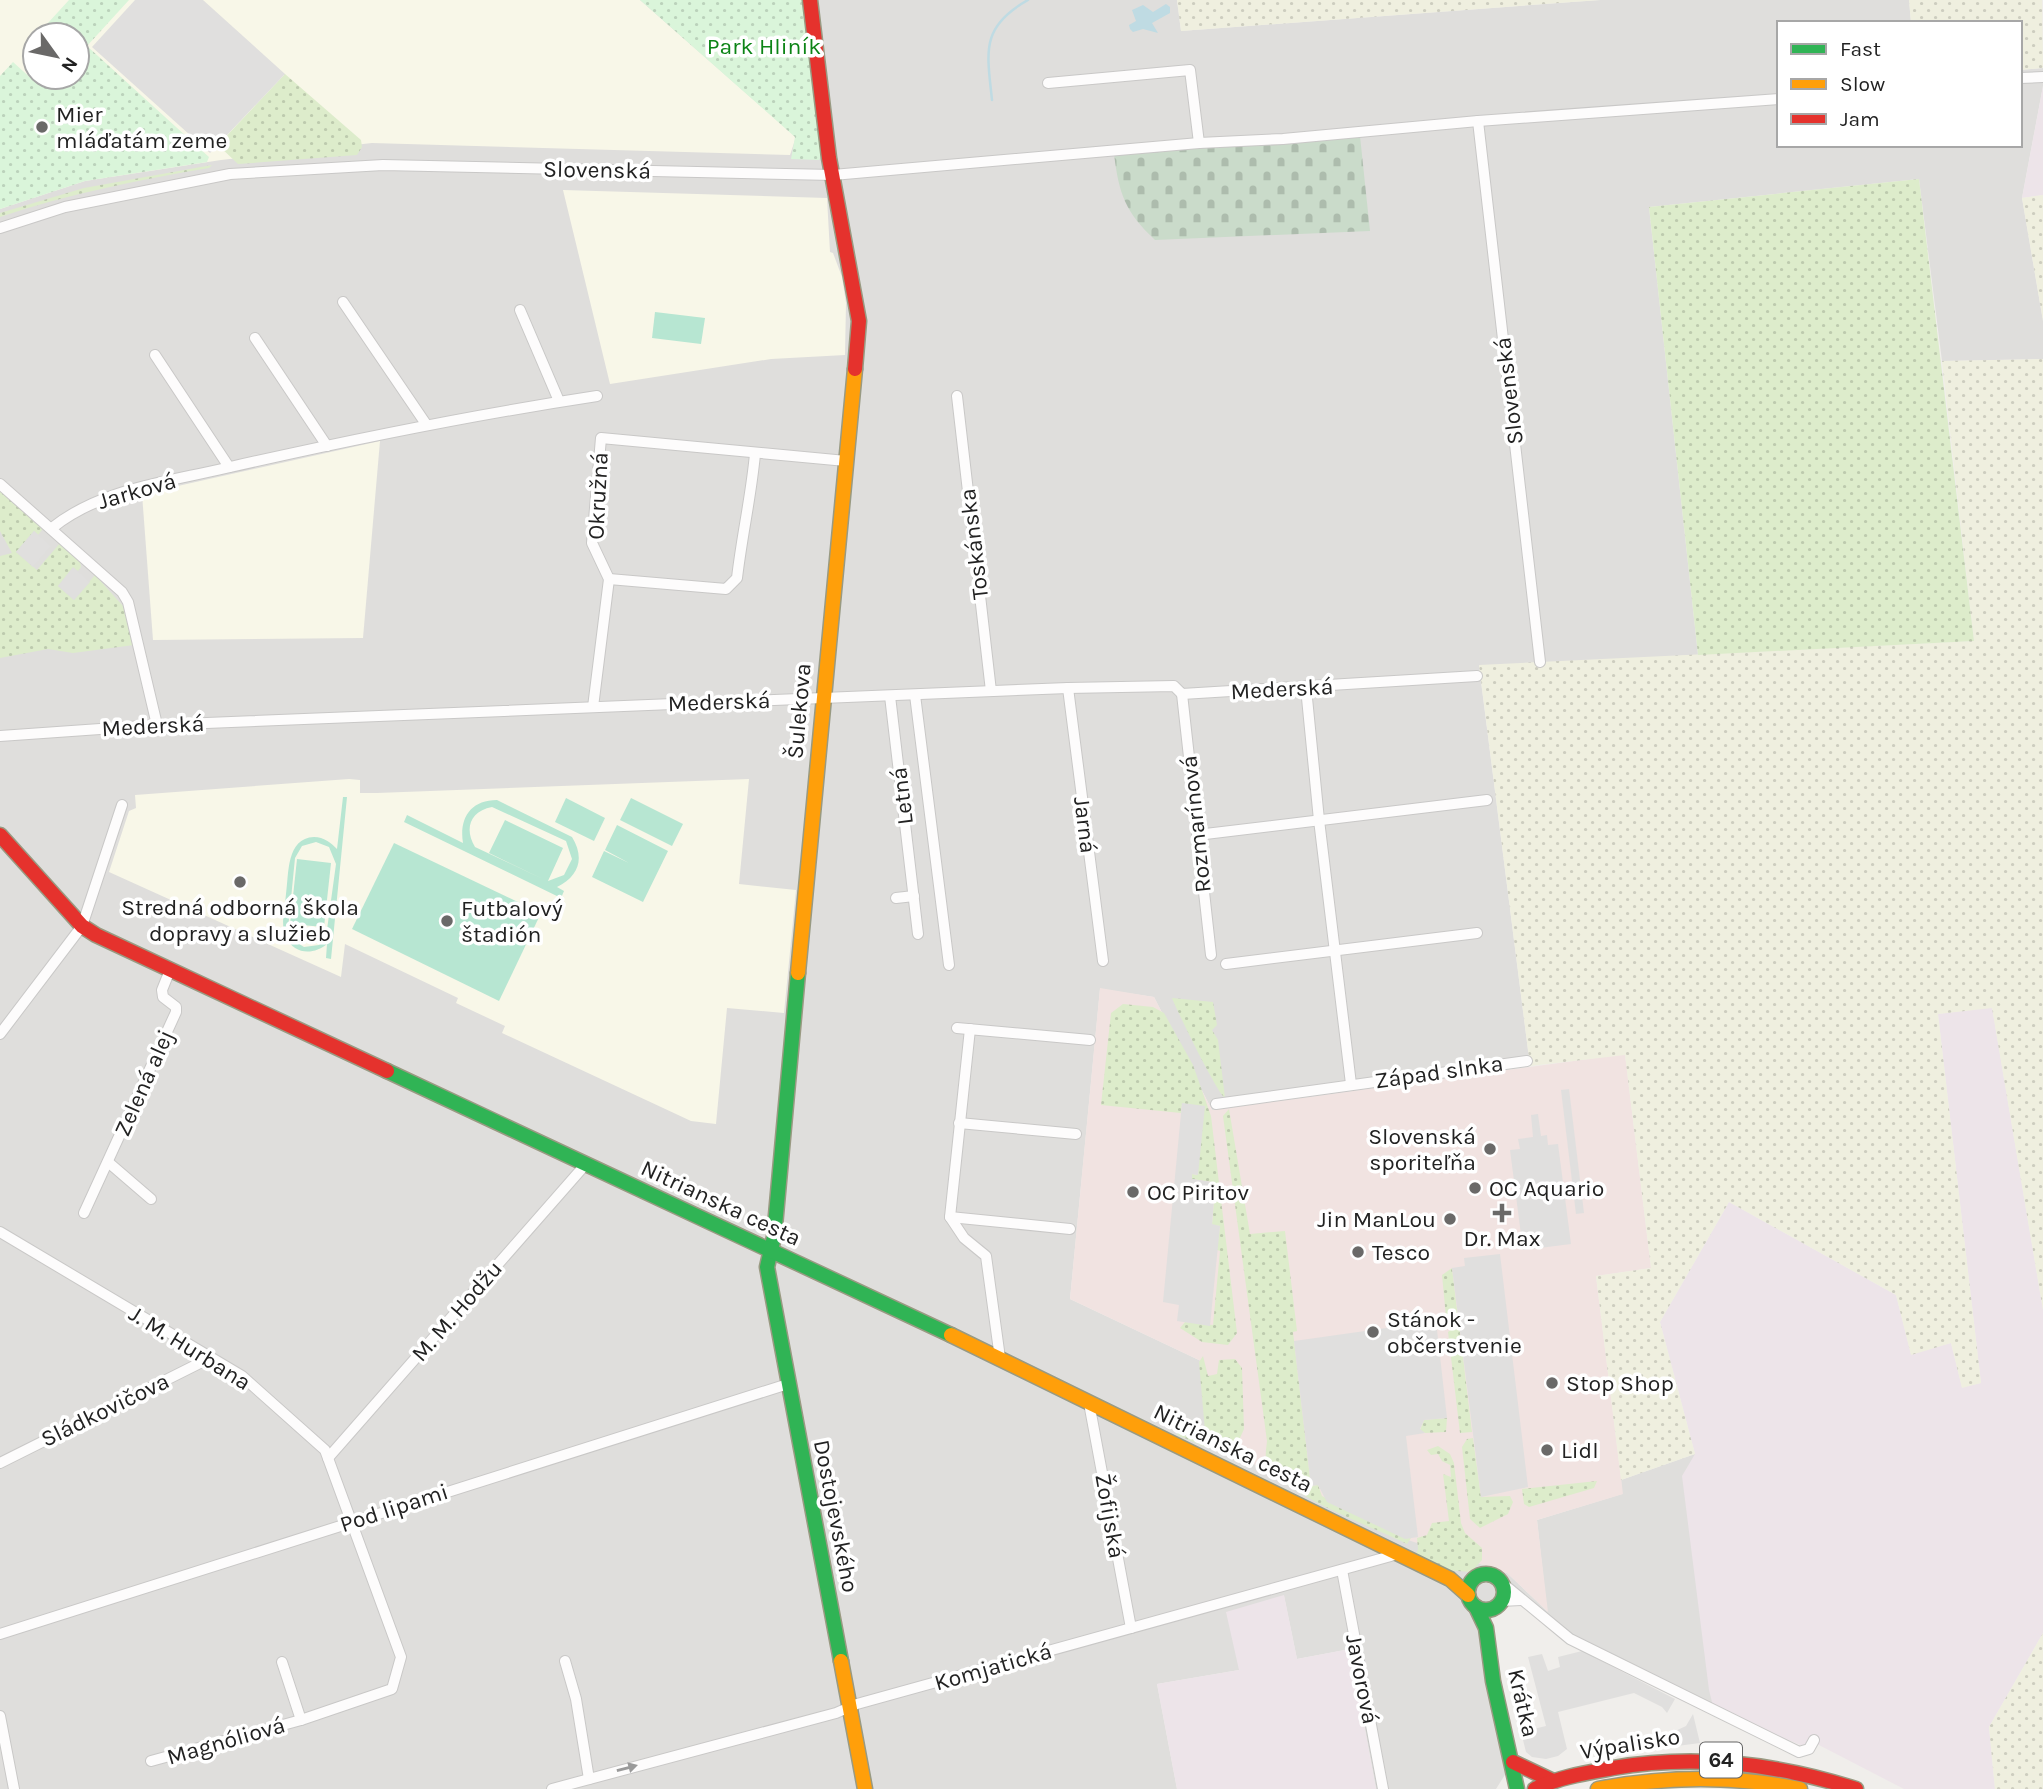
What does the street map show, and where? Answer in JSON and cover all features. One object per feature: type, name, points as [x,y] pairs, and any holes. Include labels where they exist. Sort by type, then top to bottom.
[{"type":"main road","name":"Šulekova","points":[[771,1252],[859,321],[833,175],[810,0]]},
{"type":"main road","name":"Nitrianska cesta","points":[[0,835],[82,926],[170,970],[1000,1358],[1450,1579],[1472,1601]]},
{"type":"main road","name":"Dostojevského","points":[[771,1252],[767,1267],[864,1789]]},
{"type":"main road","points":[[1489,1574],[1501,1582],[1504,1592],[1498,1605],[1485,1610],[1472,1601],[1473,1580],[1489,1574]]},
{"type":"main road","name":"Nitrianska cesta","points":[[1450,1579],[1473,1580]]},
{"type":"main road","name":"Krátka","points":[[1472,1601],[1486,1628],[1493,1681],[1517,1789]]},
{"type":"main road","name":"Krátka","points":[[1486,1628],[1498,1605]]},
{"type":"main road","name":"Výpalisko","points":[[1535,1789],[1551,1780],[1647,1760],[1696,1758],[1768,1763],[1856,1789]]},
{"type":"main road","points":[[1513,1762],[1551,1780]]},
{"type":"main road","name":"Výpalisko","points":[[1598,1789],[1642,1780],[1702,1776],[1800,1789]]},
{"type":"street","points":[[1048,83],[1190,69],[1199,143]]},
{"type":"street","points":[[2022,78],[2043,76]]},
{"type":"street","name":"Slovenská","points":[[0,228],[65,207],[230,174],[383,165],[833,175],[1199,143],[1283,139],[1478,121],[1777,99]]},
{"type":"street","name":"Slovenská","points":[[1478,121],[1540,662]]},
{"type":"street","points":[[343,302],[426,424]]},
{"type":"street","points":[[520,310],[559,401]]},
{"type":"street","points":[[256,338],[327,446]]},
{"type":"street","points":[[155,355],[229,467]]},
{"type":"street","name":"Jarková","points":[[51,528],[70,513],[128,490],[426,424],[597,396]]},
{"type":"street","name":"Toskánska","points":[[957,396],[991,691]]},
{"type":"street","name":"Okružná","points":[[609,579],[592,543],[601,438],[846,461]]},
{"type":"street","points":[[593,707],[609,579],[726,589],[737,578],[743,521],[751,505],[755,454]]},
{"type":"street","points":[[0,484],[99,570],[128,602],[157,725]]},
{"type":"street","name":"Mederská","points":[[0,736],[157,725],[1068,688],[1174,685],[1182,694],[1477,676]]},
{"type":"street","name":"Jarná","points":[[1068,688],[1103,961]]},
{"type":"street","name":"Západ slnka","points":[[1307,688],[1319,820],[1351,1084]]},
{"type":"street","name":"Rozmarínová","points":[[1182,694],[1211,955]]},
{"type":"street","points":[[915,695],[949,965]]},
{"type":"street","name":"Letná","points":[[890,696],[918,934]]},
{"type":"street","points":[[1197,835],[1487,800]]},
{"type":"street","points":[[0,1034],[82,926],[122,805]]},
{"type":"street","points":[[896,898],[914,896]]},
{"type":"street","points":[[1226,964],[1477,933]]},
{"type":"street","name":"Zelená alej","points":[[85,1213],[176,1012],[176,1007],[163,997],[162,990],[170,970]]},
{"type":"street","points":[[957,1028],[1090,1040]]},
{"type":"street","points":[[970,1029],[950,1217],[955,1227],[986,1256],[1000,1358]]},
{"type":"street","name":"Západ slnka","points":[[1216,1104],[1527,1061]]},
{"type":"street","points":[[959,1123],[1076,1134]]},
{"type":"street","name":"Zelená alej","points":[[108,1162],[151,1199]]},
{"type":"street","name":"M. M. Hodžu","points":[[328,1458],[585,1165]]},
{"type":"street","points":[[950,1217],[1070,1229]]},
{"type":"street","points":[[968,1241],[967,1230],[976,1220]]},
{"type":"street","name":"J. M. Hurbana","points":[[0,1232],[242,1376],[325,1450],[401,1657]]},
{"type":"street","name":"Sládkovičova","points":[[0,1463],[210,1358]]},
{"type":"street","name":"Pod lipami","points":[[0,1634],[788,1384]]},
{"type":"street","name":"Žofijská","points":[[1089,1403],[1131,1628]]},
{"type":"street","name":"Komjatická","points":[[558,1788],[836,1713],[849,1706],[1398,1554]]},
{"type":"street","name":"Javorová","points":[[1342,1570],[1383,1789]]},
{"type":"street","points":[[1501,1582],[1570,1639],[1798,1752],[1809,1749],[1814,1740]]},
{"type":"street","points":[[1498,1605],[1521,1600]]},
{"type":"street","name":"Magnóliová","points":[[150,1761],[301,1720],[392,1689],[401,1657]]},
{"type":"street","points":[[565,1661],[576,1699],[589,1779]]},
{"type":"street","name":"Magnóliová","points":[[282,1662],[301,1720]]},
{"type":"street","points":[[0,1716],[14,1789]]},
{"type":"shaded area","points":[[0,0],[1177,0],[1181,31],[1600,0],[1909,0],[1911,21],[1777,21],[1777,147],[2022,147],[2022,70],[2043,68],[2043,86],[2022,198],[2043,321],[2043,359],[1942,361],[1919,179],[1649,207],[1698,655],[1479,666],[1530,1066],[1212,1110],[1154,997],[1100,989],[1070,1299],[1201,1361],[1210,1442],[1405,1538],[1507,1573],[1547,1611],[1537,1520],[1622,1494],[1621,1480],[1695,1454],[1714,1710],[1563,1635],[1521,1600],[1500,1604],[1486,1628],[1513,1762],[1496,1789],[1376,1789],[1350,1649],[1297,1659],[1284,1596],[1239,1670],[1157,1684],[1177,1789],[0,1789]]},
{"type":"shaded area","points":[[0,0],[640,0],[796,137],[790,155],[372,143],[221,160],[85,181],[0,209]]},
{"type":"shaded area","points":[[135,0],[203,0],[285,74],[210,153],[92,47]]},
{"type":"shaded area","points":[[2043,86],[2043,195],[2022,198]]},
{"type":"shaded area","points":[[563,190],[827,198],[830,252],[833,253],[842,277],[846,303],[845,355],[771,359],[610,384]]},
{"type":"shaded area","points":[[380,441],[363,638],[153,640],[142,494]]},
{"type":"shaded area","points":[[34,531],[51,546],[33,567],[16,552]]},
{"type":"shaded area","points":[[73,567],[90,582],[74,600],[58,586]]},
{"type":"shaded area","points":[[749,779],[739,884],[796,890],[784,1013],[727,1008],[716,1124],[691,1121],[502,1033],[505,1026],[456,1003],[458,998],[345,944],[341,977],[109,872],[129,811],[136,808],[135,795],[360,780],[360,793],[377,793]]},
{"type":"shaded area","points":[[1100,988],[1154,997],[1212,1110],[1625,1054],[1651,1268],[1596,1276],[1623,1494],[1537,1520],[1548,1612],[1507,1573],[1405,1539],[1209,1442],[1201,1361],[1070,1299]]},
{"type":"shaded area","points":[[1992,1007],[2043,1310],[2043,1633],[1989,1727],[1995,1789],[1904,1789],[1817,1744],[1803,1746],[1714,1710],[1709,1690],[1682,1476],[1695,1454],[1660,1322],[1729,1202],[1896,1295],[1911,1354],[1951,1343],[1962,1387],[1981,1383],[1938,1014]]},
{"type":"shaded area","points":[[1569,1089],[1584,1213],[1576,1214],[1561,1090]]},
{"type":"shaded area","points":[[1182,1103],[1205,1106],[1198,1175],[1192,1174],[1192,1179],[1212,1182],[1215,1187],[1212,1224],[1220,1226],[1210,1326],[1177,1321],[1179,1305],[1163,1302]]},
{"type":"shaded area","points":[[1538,1114],[1541,1136],[1547,1135],[1548,1145],[1558,1144],[1571,1244],[1523,1250],[1510,1150],[1520,1149],[1518,1139],[1533,1137],[1531,1115]]},
{"type":"shaded area","points":[[1500,1254],[1528,1487],[1481,1497],[1452,1268],[1465,1266],[1464,1258]]},
{"type":"shaded area","points":[[1436,1321],[1447,1418],[1424,1420],[1420,1429],[1425,1433],[1406,1436],[1418,1537],[1405,1539],[1327,1502],[1318,1485],[1311,1486],[1294,1341]]},
{"type":"shaded area","points":[[1284,1595],[1297,1659],[1350,1649],[1376,1789],[1177,1789],[1157,1684],[1239,1670],[1226,1612]]},
{"type":"shaded area","points":[[1582,1651],[1675,1699],[1667,1713],[1662,1707],[1634,1693],[1558,1712],[1567,1749],[1558,1756],[1546,1759],[1532,1757],[1526,1752],[1521,1732],[1546,1726],[1528,1657],[1542,1654],[1548,1671],[1560,1667],[1558,1657]]},
{"type":"shaded area","points":[[1693,1714],[1700,1743],[1677,1746],[1671,1733],[1686,1726]]},
{"type":"green space","points":[[69,0],[129,0],[91,42],[91,21],[50,21]]},
{"type":"green space","name":"Park Hliník","points":[[640,0],[806,0],[822,155],[819,160],[791,159],[795,137]]},
{"type":"green space","points":[[1177,0],[1600,0],[1181,31]]},
{"type":"green space","points":[[1909,0],[2042,0],[2043,68],[2022,70],[2022,21],[1911,21]]},
{"type":"green space","points":[[91,50],[209,157],[207,162],[85,181],[0,209],[0,76],[13,62],[21,69],[21,91],[91,91]]},
{"type":"green space","points":[[285,74],[361,140],[362,147],[357,155],[238,164],[218,145]]},
{"type":"green space","points":[[1360,136],[1370,231],[1155,240],[1125,202],[1114,154]]},
{"type":"green space","points":[[212,165],[209,168],[77,195],[0,217],[0,213],[84,188]]},
{"type":"green space","points":[[1919,179],[1974,641],[1698,655],[1649,207]]},
{"type":"green space","points":[[2043,195],[2043,321],[2022,198]]},
{"type":"green space","points":[[655,312],[705,318],[701,344],[652,338]]},
{"type":"green space","points":[[2043,359],[2043,1310],[1992,1008],[1938,1014],[1981,1383],[1962,1388],[1951,1343],[1911,1355],[1896,1295],[1729,1202],[1660,1322],[1695,1454],[1621,1480],[1596,1276],[1651,1268],[1625,1055],[1530,1066],[1479,665],[1974,641],[1942,361]]},
{"type":"green space","points":[[0,487],[40,524],[42,530],[38,535],[34,531],[16,552],[37,570],[60,543],[80,561],[81,567],[78,571],[73,568],[58,586],[74,600],[95,575],[123,606],[134,645],[73,653],[48,649],[0,658],[0,556],[12,553],[0,531]]},
{"type":"green space","points":[[343,797],[347,797],[331,959],[326,958],[327,944],[310,951],[294,947],[284,932],[283,916],[289,867],[298,844],[305,839],[318,837],[337,849]],"holes":[[[316,842],[329,847],[336,864],[326,937],[319,945],[304,947],[291,939],[288,929],[295,858],[302,846]]]},
{"type":"green space","points":[[566,798],[605,818],[594,841],[555,822]]},
{"type":"green space","points":[[631,798],[683,824],[672,846],[620,820]]},
{"type":"green space","points":[[497,800],[572,837],[578,852],[578,866],[570,878],[557,887],[564,891],[561,898],[404,822],[407,815],[463,843],[463,826],[468,813],[473,807]],"holes":[[[492,807],[566,841],[572,859],[564,875],[548,881],[563,848],[505,820],[489,853],[545,880],[475,847],[470,827],[479,812]]]},
{"type":"green space","points":[[617,825],[668,851],[643,902],[592,877],[604,851],[629,863],[605,850]]},
{"type":"green space","name":"Futbalový štadión","points":[[394,843],[541,913],[499,1001],[352,929]]},
{"type":"green space","points":[[297,859],[331,863],[324,927],[290,924]]},
{"type":"green space","points":[[1172,998],[1213,1002],[1217,1025],[1212,1030],[1218,1040],[1225,1098],[1206,1068]]},
{"type":"green space","points":[[1123,1004],[1153,1007],[1164,1013],[1193,1065],[1211,1116],[1237,1333],[1228,1345],[1202,1342],[1180,1328],[1185,1322],[1213,1325],[1220,1251],[1217,1250],[1220,1226],[1212,1225],[1215,1187],[1211,1182],[1192,1179],[1192,1174],[1197,1175],[1182,1104],[1181,1113],[1101,1105],[1111,1013]]},
{"type":"green space","points":[[1229,1109],[1250,1234],[1285,1231],[1297,1331],[1293,1332],[1311,1486],[1318,1485],[1322,1496],[1405,1538],[1411,1538],[1407,1544],[1299,1493],[1267,1465],[1267,1441],[1223,1116]]},
{"type":"green space","points":[[1452,1268],[1458,1318],[1446,1317],[1442,1275]]},
{"type":"green space","points":[[1459,1324],[1472,1432],[1460,1433],[1448,1332]]},
{"type":"green space","points":[[1203,1356],[1208,1376],[1217,1374],[1219,1360],[1235,1359],[1242,1368],[1244,1429],[1240,1438],[1229,1449],[1208,1448],[1177,1435],[1178,1431],[1206,1443],[1199,1362]]},
{"type":"green space","points":[[1447,1418],[1446,1432],[1425,1433],[1420,1430],[1424,1420]]},
{"type":"green space","points":[[1473,1438],[1481,1497],[1510,1496],[1513,1502],[1508,1514],[1480,1528],[1470,1519],[1462,1447],[1467,1439]]},
{"type":"green space","points":[[1438,1446],[1450,1454],[1454,1463],[1461,1523],[1465,1533],[1482,1548],[1482,1560],[1471,1572],[1444,1570],[1415,1557],[1418,1549],[1417,1538],[1427,1535],[1432,1523],[1449,1521],[1443,1474],[1451,1477],[1450,1465],[1442,1461],[1438,1454],[1431,1455],[1427,1450]]},
{"type":"green space","points":[[1597,1481],[1594,1488],[1529,1507],[1524,1504],[1522,1489]]},
{"type":"green space","points":[[2043,1633],[2043,1789],[1995,1789],[1989,1727]]},
{"type":"water","points":[[1166,4],[1170,7],[1170,13],[1152,23],[1158,33],[1143,29],[1133,32],[1130,29],[1129,25],[1136,21],[1132,10],[1143,5],[1153,12]]},
{"type":"waterway","points":[[992,100],[990,42],[1001,20],[1028,0]]},
{"type":"traffic: fast","points":[[798,973],[774,1237],[767,1267],[841,1661]]},
{"type":"traffic: fast","points":[[387,1071],[951,1335]]},
{"type":"traffic: fast","points":[[1486,1574],[1499,1579],[1504,1592],[1499,1605],[1486,1610],[1473,1605],[1468,1592],[1473,1579],[1486,1574]]},
{"type":"traffic: fast","points":[[1476,1607],[1486,1628],[1493,1681],[1517,1789]]},
{"type":"traffic: slow","points":[[798,973],[855,369]]},
{"type":"traffic: slow","points":[[951,1335],[1450,1579],[1468,1595]]},
{"type":"traffic: slow","points":[[841,1661],[865,1789]]},
{"type":"traffic: slow","points":[[1598,1789],[1699,1779],[1749,1781],[1800,1789]]},
{"type":"traffic: jam","points":[[810,0],[829,158],[859,321],[855,369]]},
{"type":"traffic: jam","points":[[0,835],[82,926],[96,935],[387,1071]]},
{"type":"traffic: jam","points":[[1513,1762],[1551,1780]]},
{"type":"traffic: jam","points":[[1535,1789],[1563,1778],[1613,1768],[1675,1762],[1765,1767],[1856,1789]]},
{"type":"place","name":"Mier mláďatám zeme","points":[[42,127]]},
{"type":"place","name":"Stredná odborná škola dopravy a služieb","points":[[240,882]]},
{"type":"place","name":"Futbalový štadión","points":[[447,921]]},
{"type":"place","name":"Slovenská sporiteľňa","points":[[1490,1149]]},
{"type":"place","name":"OC Aquario","points":[[1475,1188]]},
{"type":"place","name":"OC Piritov","points":[[1133,1192]]},
{"type":"place","name":"Dr. Max","points":[[1502,1213]]},
{"type":"place","name":"Jin ManLou","points":[[1450,1219]]},
{"type":"place","name":"Tesco","points":[[1358,1252]]},
{"type":"place","name":"Stánok - občerstvenie","points":[[1373,1332]]},
{"type":"place","name":"Stop Shop","points":[[1552,1383]]},
{"type":"place","name":"Lidl","points":[[1547,1450]]}]
